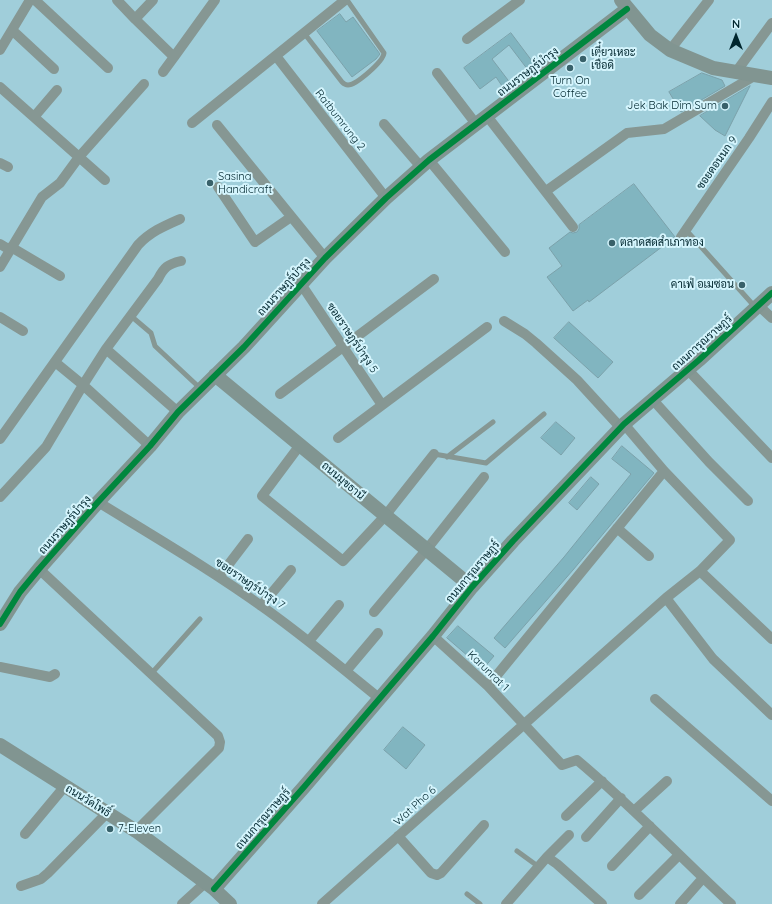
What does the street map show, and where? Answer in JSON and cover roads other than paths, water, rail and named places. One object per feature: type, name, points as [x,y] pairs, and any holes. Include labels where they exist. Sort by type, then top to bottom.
[{"type":"street","points":[[0,50],[30,0]]},
{"type":"street","points":[[35,0],[108,68]]},
{"type":"street","points":[[117,0],[174,58]]},
{"type":"street","points":[[135,19],[153,0]]},
{"type":"street","points":[[163,72],[215,0]]},
{"type":"street","points":[[192,124],[346,0]]},
{"type":"street","points":[[467,39],[520,0]]},
{"type":"street","points":[[670,50],[709,0]]},
{"type":"street","points":[[624,5],[650,35],[670,50],[713,68],[772,78]]},
{"type":"street","name":"ถนนราษฎร์บำรุง","points":[[0,624],[20,592],[98,502],[150,446],[178,412],[244,347],[324,258],[386,198],[425,164],[487,116],[624,5]]},
{"type":"street","points":[[736,72],[772,23]]},
{"type":"street","points":[[12,30],[54,69]]},
{"type":"street","name":"Ratbumrung 2","points":[[276,56],[386,198]]},
{"type":"street","points":[[437,73],[476,124]]},
{"type":"street","points":[[546,191],[627,133],[664,129],[756,75]]},
{"type":"street","points":[[0,267],[42,197],[60,184],[79,157],[144,84]]},
{"type":"street","points":[[0,88],[105,180]]},
{"type":"street","points":[[34,117],[57,90]]},
{"type":"street","name":"ซอยดอนนก 9","points":[[683,233],[749,138],[772,102]]},
{"type":"street","points":[[487,116],[573,226]]},
{"type":"street","points":[[384,124],[425,164],[505,252]]},
{"type":"street","points":[[217,125],[324,258]]},
{"type":"street","points":[[218,187],[255,242],[291,217]]},
{"type":"street","points":[[0,439],[138,245],[146,236],[180,219]]},
{"type":"street","points":[[0,244],[11,248],[60,276]]},
{"type":"street","points":[[0,497],[46,448],[82,385],[106,349],[158,279],[162,270],[170,264],[181,261]]},
{"type":"street","points":[[280,394],[434,279]]},
{"type":"street","name":"ซอยราษฎร์บำรุง 5","points":[[301,284],[382,405]]},
{"type":"street","name":"ถนนการุณราษฏร์","points":[[210,886],[304,787],[433,636],[472,587],[513,541],[622,426],[772,293]]},
{"type":"street","points":[[757,306],[772,318]]},
{"type":"street","points":[[0,317],[24,331]]},
{"type":"street","points":[[488,686],[664,471],[578,380],[536,342],[504,321]]},
{"type":"street","points":[[338,438],[487,327]]},
{"type":"street","points":[[106,349],[178,412]]},
{"type":"street","points":[[55,362],[150,446]]},
{"type":"street","points":[[687,369],[772,458]]},
{"type":"street","name":"ถนนมุขธานี","points":[[215,375],[472,587]]},
{"type":"street","points":[[653,400],[748,501]]},
{"type":"street","points":[[300,445],[262,496],[343,560],[385,516],[434,454]]},
{"type":"street","name":"Wat Pho 6","points":[[322,904],[666,598],[700,570],[730,540],[664,471]]},
{"type":"street","points":[[374,612],[427,549],[484,477]]},
{"type":"street","name":"ซอยราษฎร์บำรุง 7","points":[[98,502],[219,577],[261,606],[309,641],[379,698]]},
{"type":"street","points":[[617,528],[649,556]]},
{"type":"street","points":[[219,577],[248,539]]},
{"type":"street","points":[[39,569],[218,736],[220,742],[219,748],[136,831]]},
{"type":"street","points":[[261,606],[291,570]]},
{"type":"street","points":[[700,570],[772,639]]},
{"type":"street","points":[[666,598],[713,659],[772,715]]},
{"type":"street","points":[[309,641],[339,605]]},
{"type":"street","points":[[346,671],[378,633]]},
{"type":"street","name":"Karunrat 1","points":[[433,636],[488,686],[562,765],[577,760],[602,781]]},
{"type":"street","points":[[0,667],[50,676],[55,674]]},
{"type":"street","points":[[655,699],[772,802]]},
{"type":"street","name":"ถนนวัดโพธิ์","points":[[2,750],[65,786],[136,831],[210,886],[230,904]]},
{"type":"street","points":[[566,816],[602,781],[731,904]]},
{"type":"street","points":[[634,811],[667,781]]},
{"type":"street","points":[[25,834],[65,786]]},
{"type":"street","points":[[586,837],[621,798]]},
{"type":"street","points":[[21,886],[34,882],[44,876],[107,813]]},
{"type":"street","points":[[398,836],[431,873],[437,875],[484,825]]},
{"type":"street","points":[[612,866],[650,826]]},
{"type":"street","points":[[512,902],[538,867],[568,834]]},
{"type":"street","points":[[639,895],[679,855]]},
{"type":"street","points":[[547,857],[602,904]]},
{"type":"street","points":[[680,904],[703,878]]},
{"type":"street","points":[[182,904],[210,886]]},
{"type":"lane","points":[[304,33],[345,85],[358,81],[381,61],[384,53],[346,0]]},
{"type":"lane","points":[[683,233],[757,306]]},
{"type":"lane","points":[[131,316],[151,333],[155,346],[201,389]]},
{"type":"lane","points":[[434,454],[486,463],[544,414]]},
{"type":"lane","points":[[447,457],[493,422]]},
{"type":"lane","points":[[151,674],[200,619]]},
{"type":"lane","points":[[517,851],[538,867]]},
{"type":"lane","points":[[467,894],[480,904]]},
{"type":"place","name":"เตี๋ยวเหอะ เชื่อดิ","points":[[583,59]]},
{"type":"place","name":"Turn On Coffee","points":[[570,68]]},
{"type":"place","name":"Jek Bak Dim Sum","points":[[725,106]]},
{"type":"place","name":"Sasina Handicraft","points":[[210,183]]},
{"type":"place","name":"ตลาดสดสำเภาทอง","points":[[612,243]]},
{"type":"place","name":"คาเฟ่ อเมซอน","points":[[742,285]]},
{"type":"place","name":"7-Eleven","points":[[110,829]]}]
